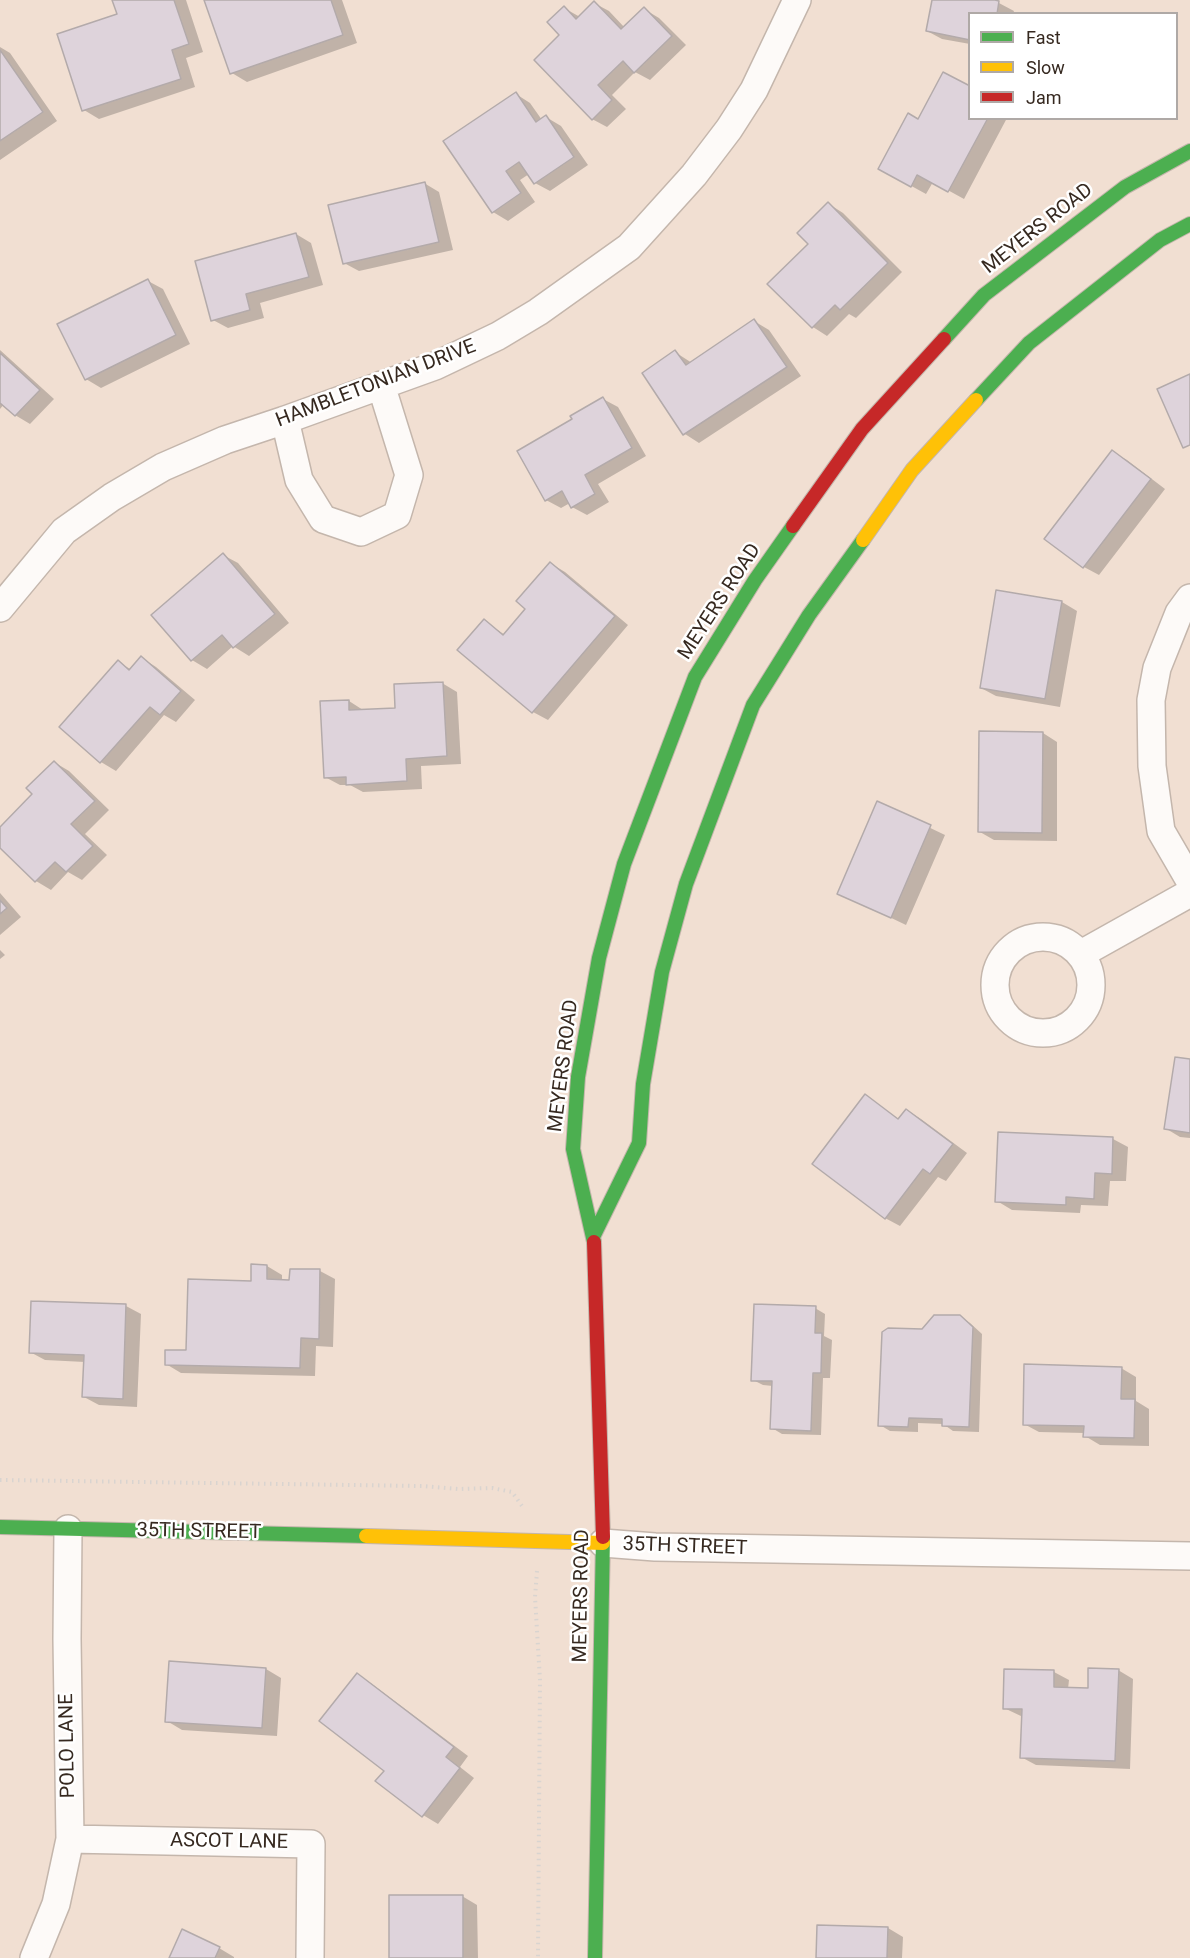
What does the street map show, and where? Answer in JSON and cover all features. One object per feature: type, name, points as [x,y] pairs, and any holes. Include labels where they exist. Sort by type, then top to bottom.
[{"type":"street","name":"HAMBLETONIAN DRIVE","points":[[0,608],[64,531],[112,497],[173,462],[225,440],[435,366],[498,336],[538,312],[629,247],[694,175],[729,129],[754,90],[797,0]]},
{"type":"street","name":"MEYERS ROAD","points":[[595,1958],[603,1543],[594,1235],[573,1149],[578,1077],[598,958],[624,864],[695,677],[755,580],[862,429],[984,295],[1125,187],[1190,151]]},
{"type":"street","name":"MEYERS ROAD","points":[[594,1235],[639,1143],[643,1084],[662,972],[686,884],[753,705],[808,615],[912,470],[1029,343],[1160,240],[1190,224]]},
{"type":"street","points":[[285,420],[299,480],[323,519],[361,532],[397,515],[410,475],[381,385]]},
{"type":"street","points":[[1190,598],[1179,613],[1157,668],[1151,700],[1152,766],[1161,831],[1190,881]]},
{"type":"street","points":[[1081,954],[1190,893]]},
{"type":"street","name":"35TH STREET","points":[[0,1527],[540,1540],[666,1548],[1190,1556]]},
{"type":"street","name":"POLO LANE","points":[[34,1958],[56,1904],[69,1839],[68,1529]]},
{"type":"street","name":"ASCOT LANE","points":[[69,1839],[311,1844],[310,1958]]},
{"type":"path","points":[[0,1480],[422,1486],[458,1489],[492,1488],[512,1492],[538,1528],[540,1540],[536,1597],[540,1680],[538,1958]]},
{"type":"building","points":[[112,0],[174,0],[189,44],[172,50],[181,79],[82,111],[57,34],[117,14]]},
{"type":"building","points":[[204,0],[331,0],[343,35],[230,74]]},
{"type":"building","points":[[932,0],[999,1],[997,12],[968,12],[968,40],[926,31]]},
{"type":"building","points":[[594,1],[621,29],[644,7],[672,36],[634,73],[623,61],[598,85],[612,100],[592,120],[534,60],[559,35],[547,22],[564,6],[576,19]]},
{"type":"building","points":[[0,50],[43,112],[0,141]]},
{"type":"building","points":[[943,72],[968,85],[968,120],[987,120],[948,192],[917,175],[911,187],[878,169],[908,113],[918,119]]},
{"type":"building","points":[[516,92],[536,122],[546,115],[574,157],[534,184],[519,162],[506,171],[521,193],[492,213],[443,141]]},
{"type":"building","points":[[425,182],[439,242],[343,264],[328,205]]},
{"type":"building","points":[[828,202],[888,263],[840,310],[835,305],[812,328],[767,284],[808,244],[797,233]]},
{"type":"building","points":[[296,233],[309,277],[246,294],[250,310],[211,321],[195,261]]},
{"type":"building","points":[[148,279],[176,335],[85,380],[57,324]]},
{"type":"building","points":[[754,319],[787,367],[683,435],[642,373],[675,350],[686,365]]},
{"type":"building","points":[[0,353],[40,390],[15,416],[0,403]]},
{"type":"building","points":[[1190,374],[1190,445],[1183,448],[1157,389]]},
{"type":"building","points":[[603,397],[632,448],[585,475],[595,494],[571,508],[562,491],[545,501],[517,451],[572,419],[570,416]]},
{"type":"building","points":[[1112,450],[1151,479],[1083,568],[1044,539]]},
{"type":"building","points":[[223,553],[275,614],[233,648],[222,635],[191,661],[151,615]]},
{"type":"building","points":[[550,562],[615,616],[532,713],[457,650],[484,619],[503,635],[525,609],[516,601]]},
{"type":"building","points":[[996,590],[1062,601],[1045,699],[980,688]]},
{"type":"building","points":[[141,656],[181,691],[160,715],[150,707],[100,763],[59,727],[118,660],[129,670]]},
{"type":"building","points":[[443,682],[447,756],[406,759],[407,781],[346,785],[346,777],[324,778],[320,701],[349,700],[349,710],[395,708],[394,684]]},
{"type":"building","points":[[979,731],[1043,732],[1042,833],[978,832]]},
{"type":"building","points":[[54,761],[95,801],[71,824],[93,846],[66,872],[55,862],[35,882],[0,848],[0,827],[32,794],[26,788]]},
{"type":"building","points":[[877,801],[931,825],[891,918],[837,894]]},
{"type":"building","points":[[0,900],[7,908],[0,914]]},
{"type":"building","points":[[1175,1057],[1190,1059],[1190,1133],[1164,1129]]},
{"type":"building","points":[[865,1094],[898,1119],[906,1109],[953,1144],[930,1174],[923,1169],[885,1219],[812,1164]]},
{"type":"building","points":[[998,1132],[1113,1137],[1112,1174],[1095,1173],[1094,1199],[1066,1197],[1066,1205],[995,1202]]},
{"type":"building","points":[[251,1264],[267,1265],[267,1279],[289,1280],[290,1269],[320,1269],[319,1339],[301,1338],[300,1368],[165,1365],[165,1350],[186,1350],[188,1279],[251,1281]]},
{"type":"building","points":[[31,1301],[126,1304],[123,1399],[82,1397],[84,1355],[29,1353]]},
{"type":"building","points":[[754,1304],[816,1306],[815,1333],[822,1333],[821,1373],[813,1373],[811,1431],[770,1429],[772,1381],[751,1381]]},
{"type":"building","points":[[934,1315],[960,1315],[973,1327],[969,1427],[942,1426],[942,1419],[909,1418],[908,1427],[878,1426],[882,1332],[888,1328],[922,1329]]},
{"type":"building","points":[[1024,1364],[1122,1367],[1121,1399],[1135,1399],[1134,1438],[1083,1437],[1084,1426],[1023,1425]]},
{"type":"building","points":[[169,1661],[266,1668],[262,1728],[165,1722]]},
{"type":"building","points":[[1088,1668],[1119,1669],[1115,1761],[1020,1758],[1022,1709],[1003,1709],[1004,1669],[1054,1670],[1054,1687],[1088,1688]]},
{"type":"building","points":[[357,1673],[454,1747],[446,1757],[460,1768],[422,1817],[375,1781],[384,1771],[319,1721]]},
{"type":"building","points":[[389,1895],[463,1895],[463,1958],[389,1958]]},
{"type":"building","points":[[817,1925],[888,1927],[887,1958],[816,1958]]},
{"type":"building","points":[[182,1929],[220,1947],[215,1958],[169,1958]]},
{"type":"traffic: fast","points":[[944,339],[984,295],[1125,187],[1190,151]]},
{"type":"traffic: fast","points":[[976,400],[1029,343],[1160,240],[1190,224]]},
{"type":"traffic: fast","points":[[594,1242],[573,1149],[578,1077],[599,958],[624,864],[695,677],[755,580],[793,526]]},
{"type":"traffic: fast","points":[[594,1235],[639,1143],[643,1084],[662,972],[686,884],[753,705],[809,615],[863,540]]},
{"type":"traffic: fast","points":[[0,1527],[366,1536]]},
{"type":"traffic: fast","points":[[595,1958],[603,1537]]},
{"type":"traffic: slow","points":[[863,540],[912,470],[976,400]]},
{"type":"traffic: slow","points":[[366,1536],[603,1543]]},
{"type":"traffic: jam","points":[[793,526],[862,429],[944,339]]},
{"type":"traffic: jam","points":[[594,1242],[603,1537]]}]
